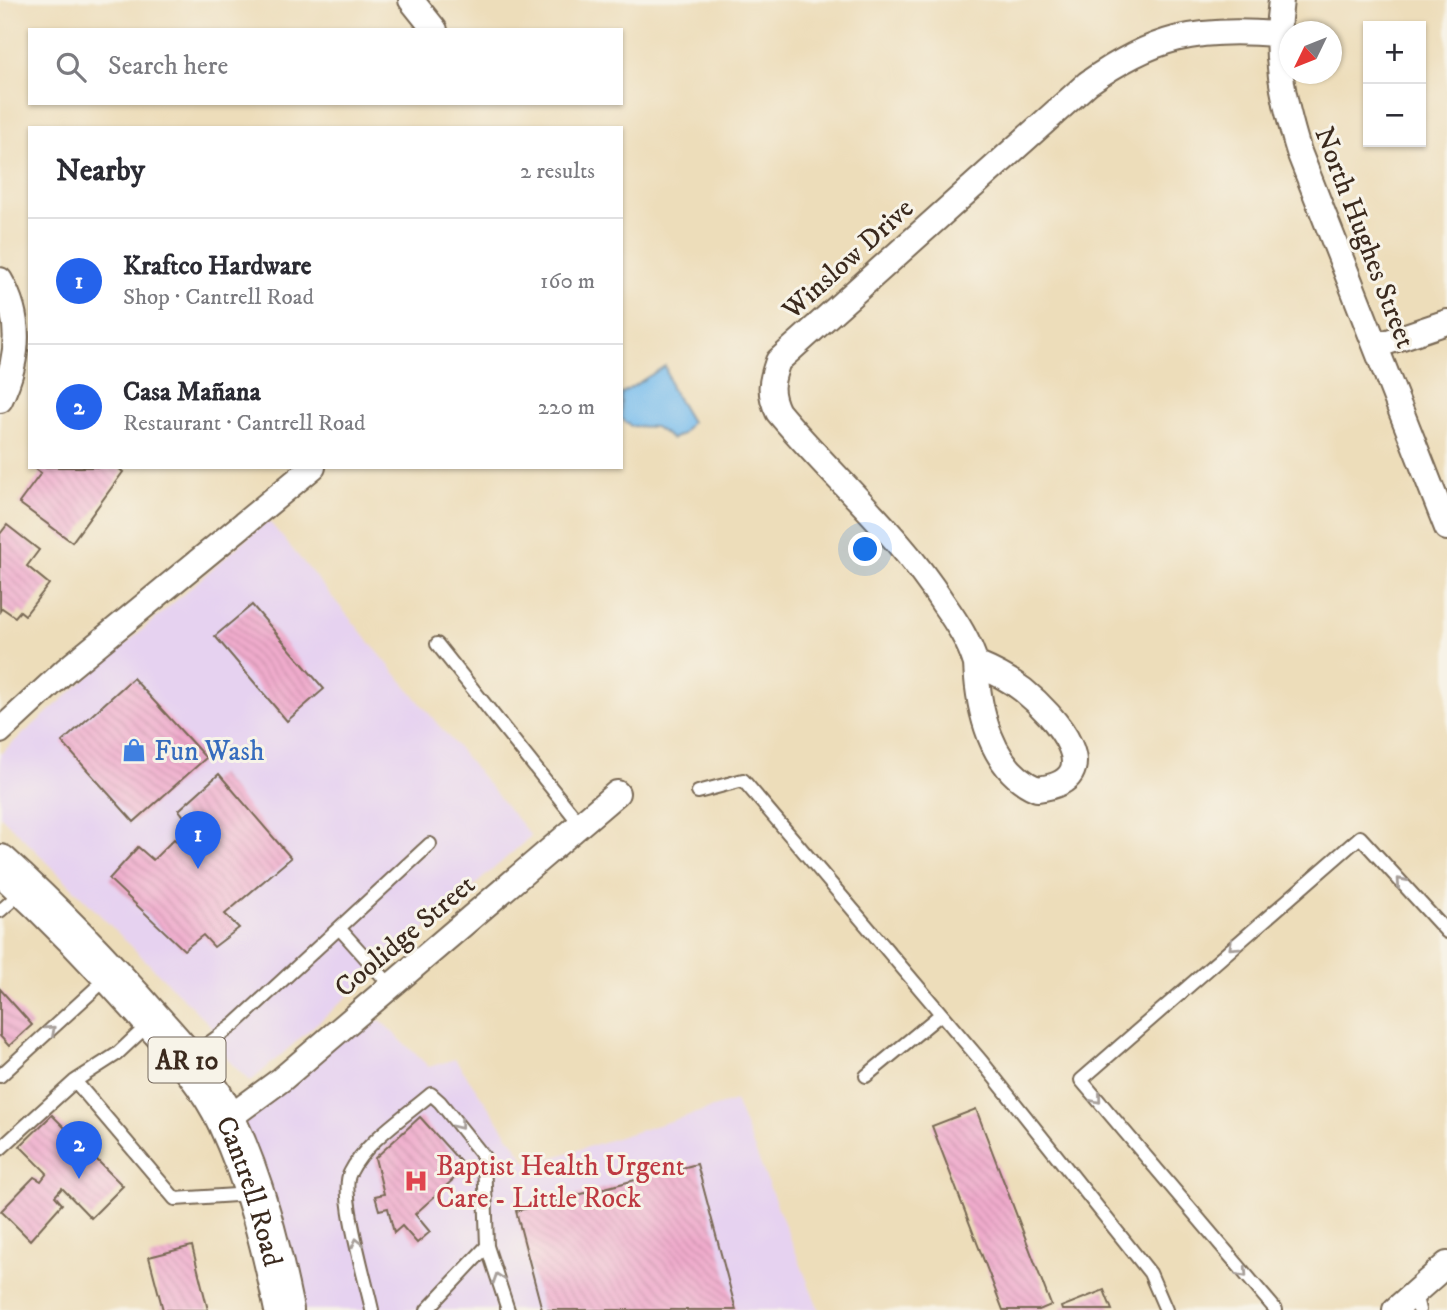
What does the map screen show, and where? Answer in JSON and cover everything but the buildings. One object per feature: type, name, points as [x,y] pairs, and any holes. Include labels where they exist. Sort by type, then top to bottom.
[{"type":"main road","name":"Cantrell Road","points":[[9,888],[112,974],[187,1059],[226,1120],[255,1194],[270,1243],[284,1310]]},
{"type":"street","points":[[411,0],[433,28]]},
{"type":"street","name":"North Hughes Street","points":[[1281,0],[1276,34],[1279,76],[1299,152],[1447,528]]},
{"type":"street","name":"Winslow Drive","points":[[976,664],[997,673],[1022,690],[1068,739],[1076,756],[1072,771],[1060,783],[1037,789],[1011,771],[992,739],[978,700],[976,664],[970,643],[928,579],[887,528],[778,412],[771,397],[771,381],[778,361],[1088,83],[1125,57],[1170,38],[1201,33],[1234,30],[1276,34]]},
{"type":"street","points":[[0,280],[11,303],[17,336],[11,376],[0,400]]},
{"type":"street","points":[[1376,346],[1447,322]]},
{"type":"street","points":[[0,731],[66,670],[311,469]]},
{"type":"street","name":"Coolidge Street","points":[[226,1120],[282,1079],[617,793]]},
{"type":"street","points":[[1395,1310],[1417,1301],[1447,1264]]},
{"type":"lane","points":[[436,643],[580,824]]},
{"type":"lane","points":[[698,792],[743,780],[941,1013],[1150,1273],[1166,1310]]},
{"type":"lane","points":[[1276,1310],[1081,1080],[1360,837],[1447,932]]},
{"type":"lane","points":[[187,1059],[235,1024],[430,844]]},
{"type":"lane","points":[[339,928],[391,986]]},
{"type":"lane","points":[[0,1076],[112,974]]},
{"type":"lane","points":[[866,1076],[941,1013]]},
{"type":"lane","points":[[0,1149],[75,1081],[117,1054],[153,1021]]},
{"type":"lane","points":[[75,1081],[175,1199],[255,1194]]},
{"type":"lane","points":[[372,1310],[347,1200],[348,1175],[369,1148],[431,1094],[484,1157],[487,1246],[508,1310]]},
{"type":"lane","points":[[427,1310],[487,1246]]},
{"type":"shaded area","points":[[268,520],[531,836],[250,1082],[229,1061],[210,1025],[0,815],[0,754]]},
{"type":"shaded area","points":[[357,1015],[382,1022],[429,1067],[455,1059],[529,1165],[735,1101],[819,1310],[284,1310],[226,1120]]},
{"type":"water","points":[[665,366],[671,388],[691,422],[682,434],[672,439],[655,427],[631,426],[623,420],[623,393]]},
{"type":"place","name":"Fun Wash","points":[[134,750]]},
{"type":"place","name":"Kraftco Hardware","points":[[198,869]]},
{"type":"place","name":"Casa Mañana","points":[[79,1179]]},
{"type":"place","name":"Baptist Health Urgent Care - Little Rock","points":[[416,1181]]}]
